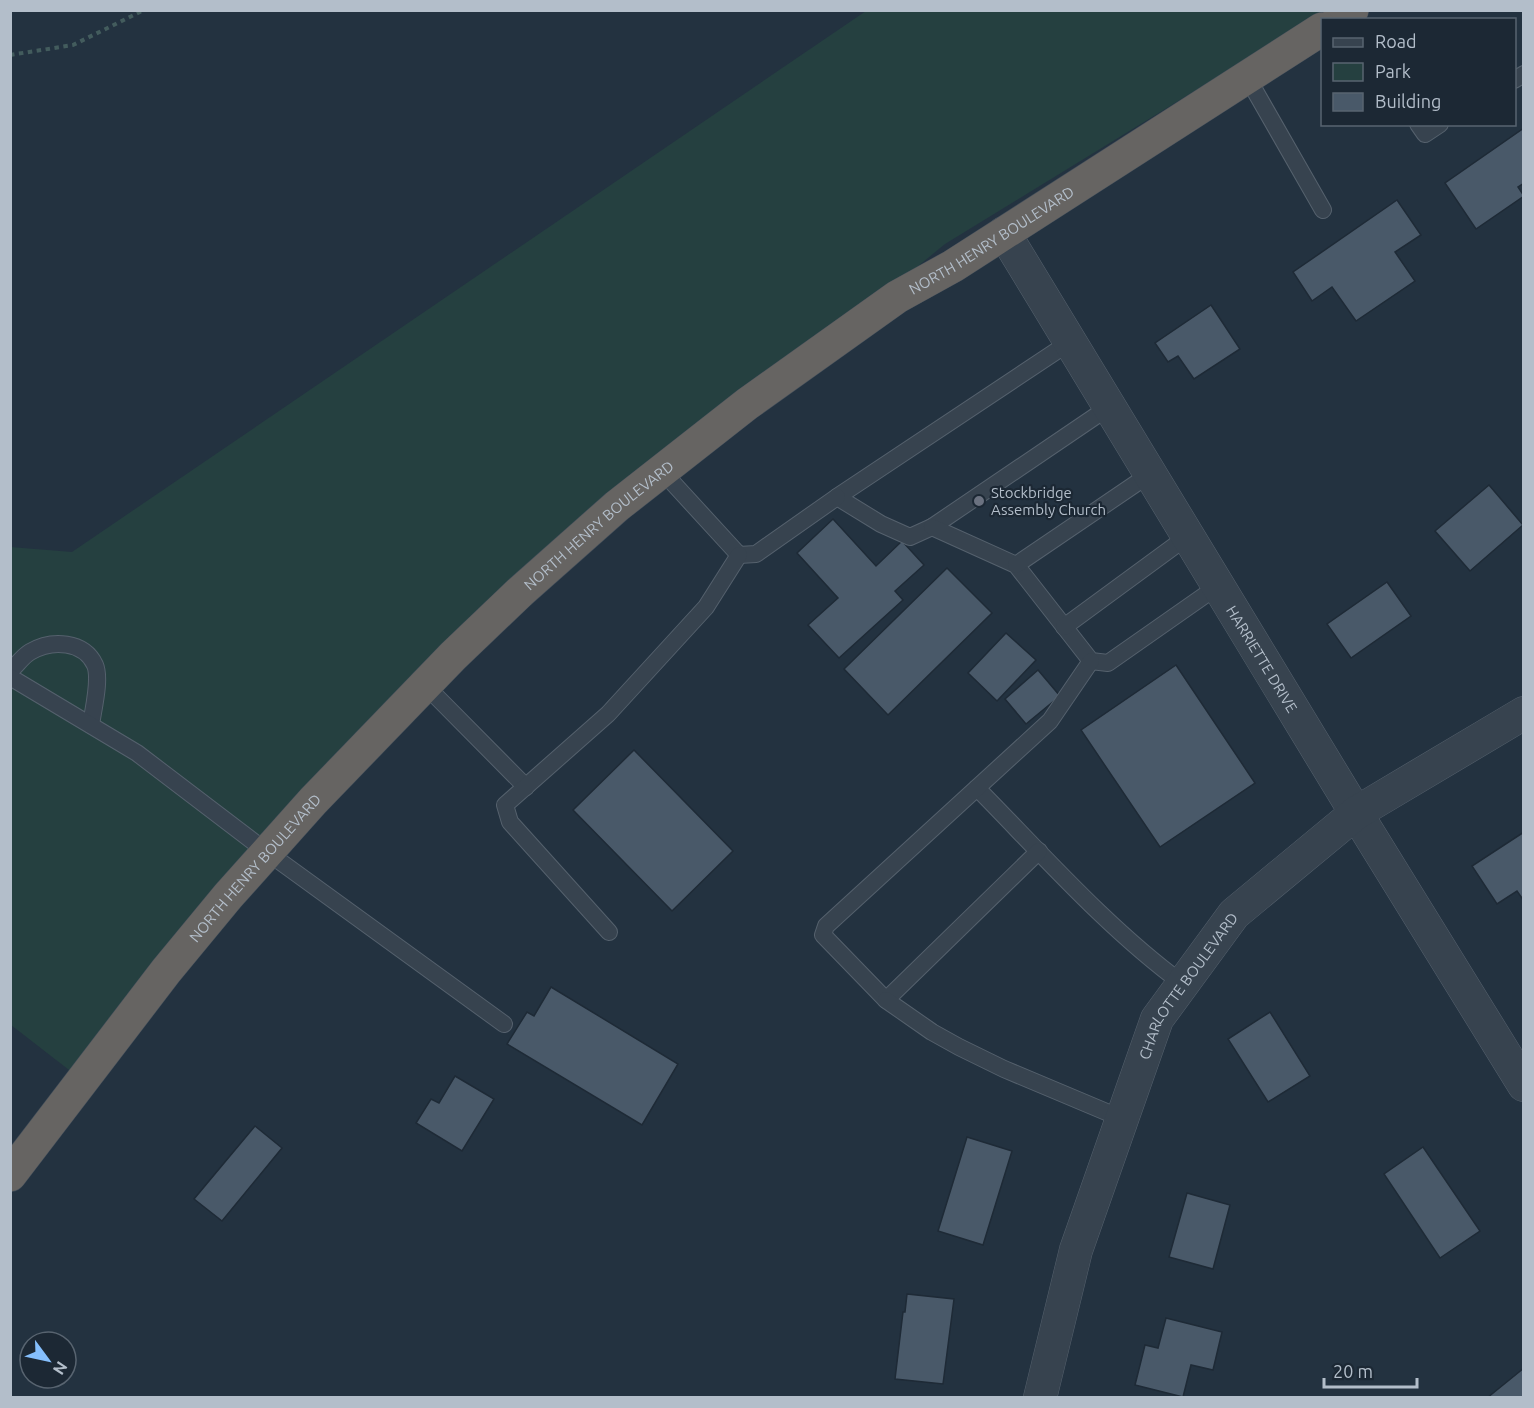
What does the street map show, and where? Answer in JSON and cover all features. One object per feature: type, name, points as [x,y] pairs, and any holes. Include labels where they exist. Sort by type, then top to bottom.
[{"type":"highway","name":"NORTH HENRY BOULEVARD","points":[[10,1175],[166,971],[267,852],[453,656],[554,561],[617,506],[747,404],[897,297],[953,266],[1321,31]]},
{"type":"street","name":"HARRIETTE DRIVE","points":[[1004,233],[1524,1085]]},
{"type":"street","name":"CHARLOTTE BOULEVARD","points":[[1040,1398],[1076,1250],[1157,1019],[1234,914],[1356,813],[1524,713]]},
{"type":"lane","points":[[1247,77],[1323,210]]},
{"type":"lane","points":[[1419,126],[1425,134],[1437,126]]},
{"type":"lane","points":[[739,555],[756,554],[837,497],[1070,342]]},
{"type":"lane","points":[[837,497],[881,524],[910,537],[932,527],[1109,407]]},
{"type":"lane","points":[[662,471],[739,555]]},
{"type":"lane","points":[[1016,565],[1150,474]]},
{"type":"lane","points":[[932,527],[1016,565],[1090,661],[1108,663],[1218,585]]},
{"type":"lane","points":[[1064,627],[1188,536]]},
{"type":"lane","points":[[609,932],[510,822],[506,805],[608,714],[706,607],[739,555]]},
{"type":"lane","points":[[10,671],[30,652],[41,647],[54,644],[74,645],[85,652],[96,666],[97,680],[91,725]]},
{"type":"lane","points":[[1090,661],[1050,721],[826,926],[823,935],[886,1000],[932,1032],[1004,1069],[1123,1119]]},
{"type":"lane","points":[[10,677],[137,753],[267,852],[504,1024]]},
{"type":"lane","points":[[425,685],[526,787]]},
{"type":"lane","points":[[977,788],[1084,898],[1160,967],[1183,984]]},
{"type":"lane","points":[[886,1000],[1039,851]]},
{"type":"path","points":[[10,55],[73,45],[144,10]]},
{"type":"green space","points":[[866,11],[1325,11],[945,244],[650,486],[472,628],[91,1087],[11,1025],[10,547],[72,552]]},
{"type":"building","points":[[1524,128],[1524,183],[1518,187],[1524,196],[1476,229],[1445,183]]},
{"type":"building","points":[[1397,200],[1421,235],[1395,252],[1415,281],[1356,321],[1332,287],[1312,301],[1293,272]]},
{"type":"building","points":[[1211,305],[1240,349],[1194,379],[1178,356],[1168,362],[1155,343]]},
{"type":"building","points":[[1489,485],[1523,525],[1470,571],[1435,531]]},
{"type":"building","points":[[833,519],[876,566],[902,541],[924,565],[895,591],[903,600],[839,658],[808,625],[838,598],[797,553]]},
{"type":"building","points":[[947,568],[992,613],[888,715],[844,669]]},
{"type":"building","points":[[1387,582],[1411,616],[1351,658],[1327,624]]},
{"type":"building","points":[[1006,633],[1036,660],[997,701],[968,673]]},
{"type":"building","points":[[1176,665],[1255,783],[1160,847],[1081,730]]},
{"type":"building","points":[[1038,670],[1060,696],[1026,724],[1005,699]]},
{"type":"building","points":[[634,750],[733,851],[672,911],[573,810]]},
{"type":"building","points":[[1524,832],[1524,901],[1517,891],[1497,904],[1472,866]]},
{"type":"building","points":[[551,987],[678,1064],[642,1125],[507,1044],[527,1012],[534,1016]]},
{"type":"building","points":[[1270,1012],[1310,1076],[1268,1102],[1228,1039]]},
{"type":"building","points":[[455,1076],[494,1099],[462,1151],[416,1123],[431,1099],[439,1103]]},
{"type":"building","points":[[255,1126],[282,1148],[222,1221],[194,1199]]},
{"type":"building","points":[[967,1137],[1012,1151],[983,1245],[938,1231]]},
{"type":"building","points":[[1423,1147],[1480,1231],[1440,1258],[1384,1174]]},
{"type":"building","points":[[1187,1193],[1230,1205],[1213,1269],[1169,1257]]},
{"type":"building","points":[[907,1294],[954,1299],[943,1384],[895,1379]]},
{"type":"building","points":[[1166,1318],[1222,1332],[1213,1370],[1191,1365],[1183,1397],[1135,1385],[1145,1345],[1158,1348]]},
{"type":"building","points":[[1524,1368],[1524,1398],[1487,1398]]},
{"type":"place","name":"Stockbridge Assembly Church","points":[[979,501]]}]
